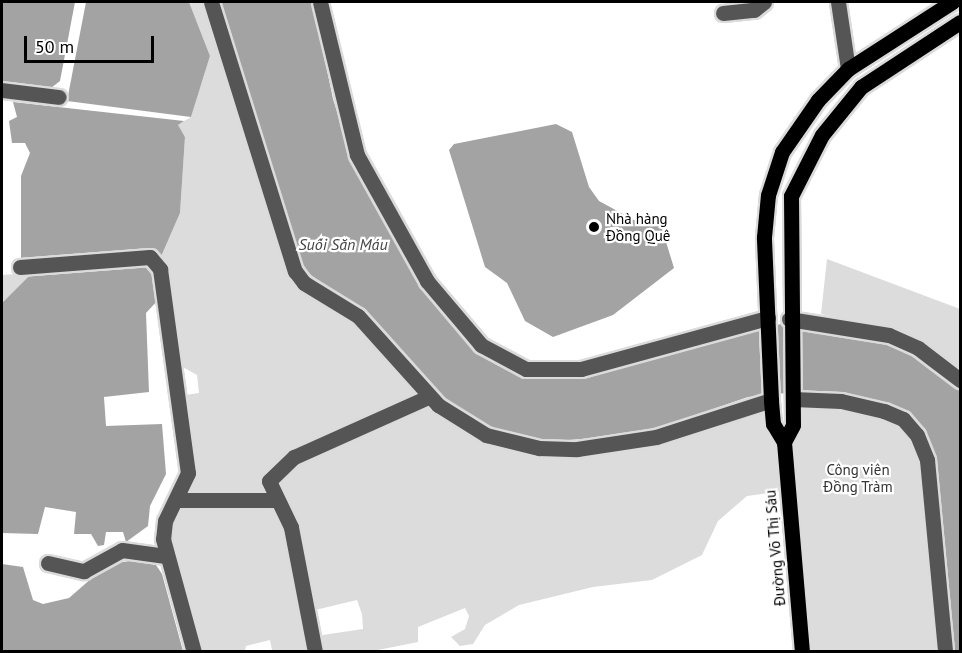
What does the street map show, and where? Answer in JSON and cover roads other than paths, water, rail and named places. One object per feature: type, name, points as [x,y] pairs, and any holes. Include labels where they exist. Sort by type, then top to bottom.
[{"type":"main road","points":[[768,318],[764,237],[775,173],[793,133],[848,69],[952,2]]},
{"type":"main road","points":[[789,319],[791,196],[811,154],[861,87],[960,22]]},
{"type":"main road","name":"Đường Võ Thị Sáu","points":[[768,318],[773,424],[784,442],[802,651]]},
{"type":"main road","name":"Đường Võ Thị Sáu","points":[[784,442],[793,424],[789,319]]},
{"type":"street","points":[[211,2],[296,271],[304,283],[358,316],[428,397],[486,435],[539,448],[577,449],[656,437],[771,400]]},
{"type":"street","points":[[320,2],[357,155],[427,281],[481,345],[526,369],[581,369],[768,318]]},
{"type":"street","points":[[723,12],[754,10],[764,2]]},
{"type":"street","points":[[838,2],[848,69]]},
{"type":"street","points":[[2,90],[59,97]]},
{"type":"street","points":[[20,267],[150,257],[160,269],[187,457],[186,483],[162,531],[166,556],[194,651]]},
{"type":"street","points":[[789,319],[889,335],[918,348],[960,380]]},
{"type":"street","points":[[315,651],[291,527],[276,500],[269,481],[282,464],[428,397]]},
{"type":"street","points":[[793,399],[841,401],[884,411],[903,419],[917,435],[927,460],[945,651]]},
{"type":"street","points":[[178,500],[276,500]]},
{"type":"street","points":[[48,563],[84,571],[122,550],[166,556]]},
{"type":"water","points":[[2,2],[75,2],[60,81],[51,88],[2,82]]},
{"type":"water","points":[[86,2],[189,2],[210,56],[191,117],[67,101]]},
{"type":"water","name":"Suối Săn Máu","points":[[217,2],[313,2],[333,99],[352,158],[380,214],[453,326],[498,365],[525,375],[560,377],[612,371],[737,331],[782,324],[888,341],[947,375],[960,389],[960,651],[952,651],[933,460],[915,422],[786,393],[748,397],[638,435],[539,442],[489,430],[433,392],[360,310],[301,268]]},
{"type":"water","points":[[13,102],[184,121],[178,125],[185,137],[180,213],[160,259],[21,261],[21,176],[30,153],[25,143],[12,143],[9,121],[17,117]]},
{"type":"water","points":[[556,124],[572,132],[589,187],[599,201],[634,220],[660,222],[674,268],[613,315],[553,337],[525,321],[507,283],[485,267],[449,150],[454,144]]},
{"type":"water","points":[[149,264],[159,299],[146,313],[149,392],[104,397],[106,426],[162,424],[166,474],[150,506],[148,526],[126,542],[123,532],[106,532],[104,545],[98,546],[91,534],[74,534],[76,512],[45,507],[38,534],[2,533],[2,303],[32,273]]},
{"type":"water","points":[[130,561],[154,562],[162,574],[183,651],[2,651],[2,564],[23,567],[33,600],[43,604],[69,598],[108,564]]},
{"type":"place","name":"Nhà hàng Đồng Quê","points":[[594,227]]},
{"type":"park label","name":"Công viên Đồng Tràm","points":[[858,478]]}]
